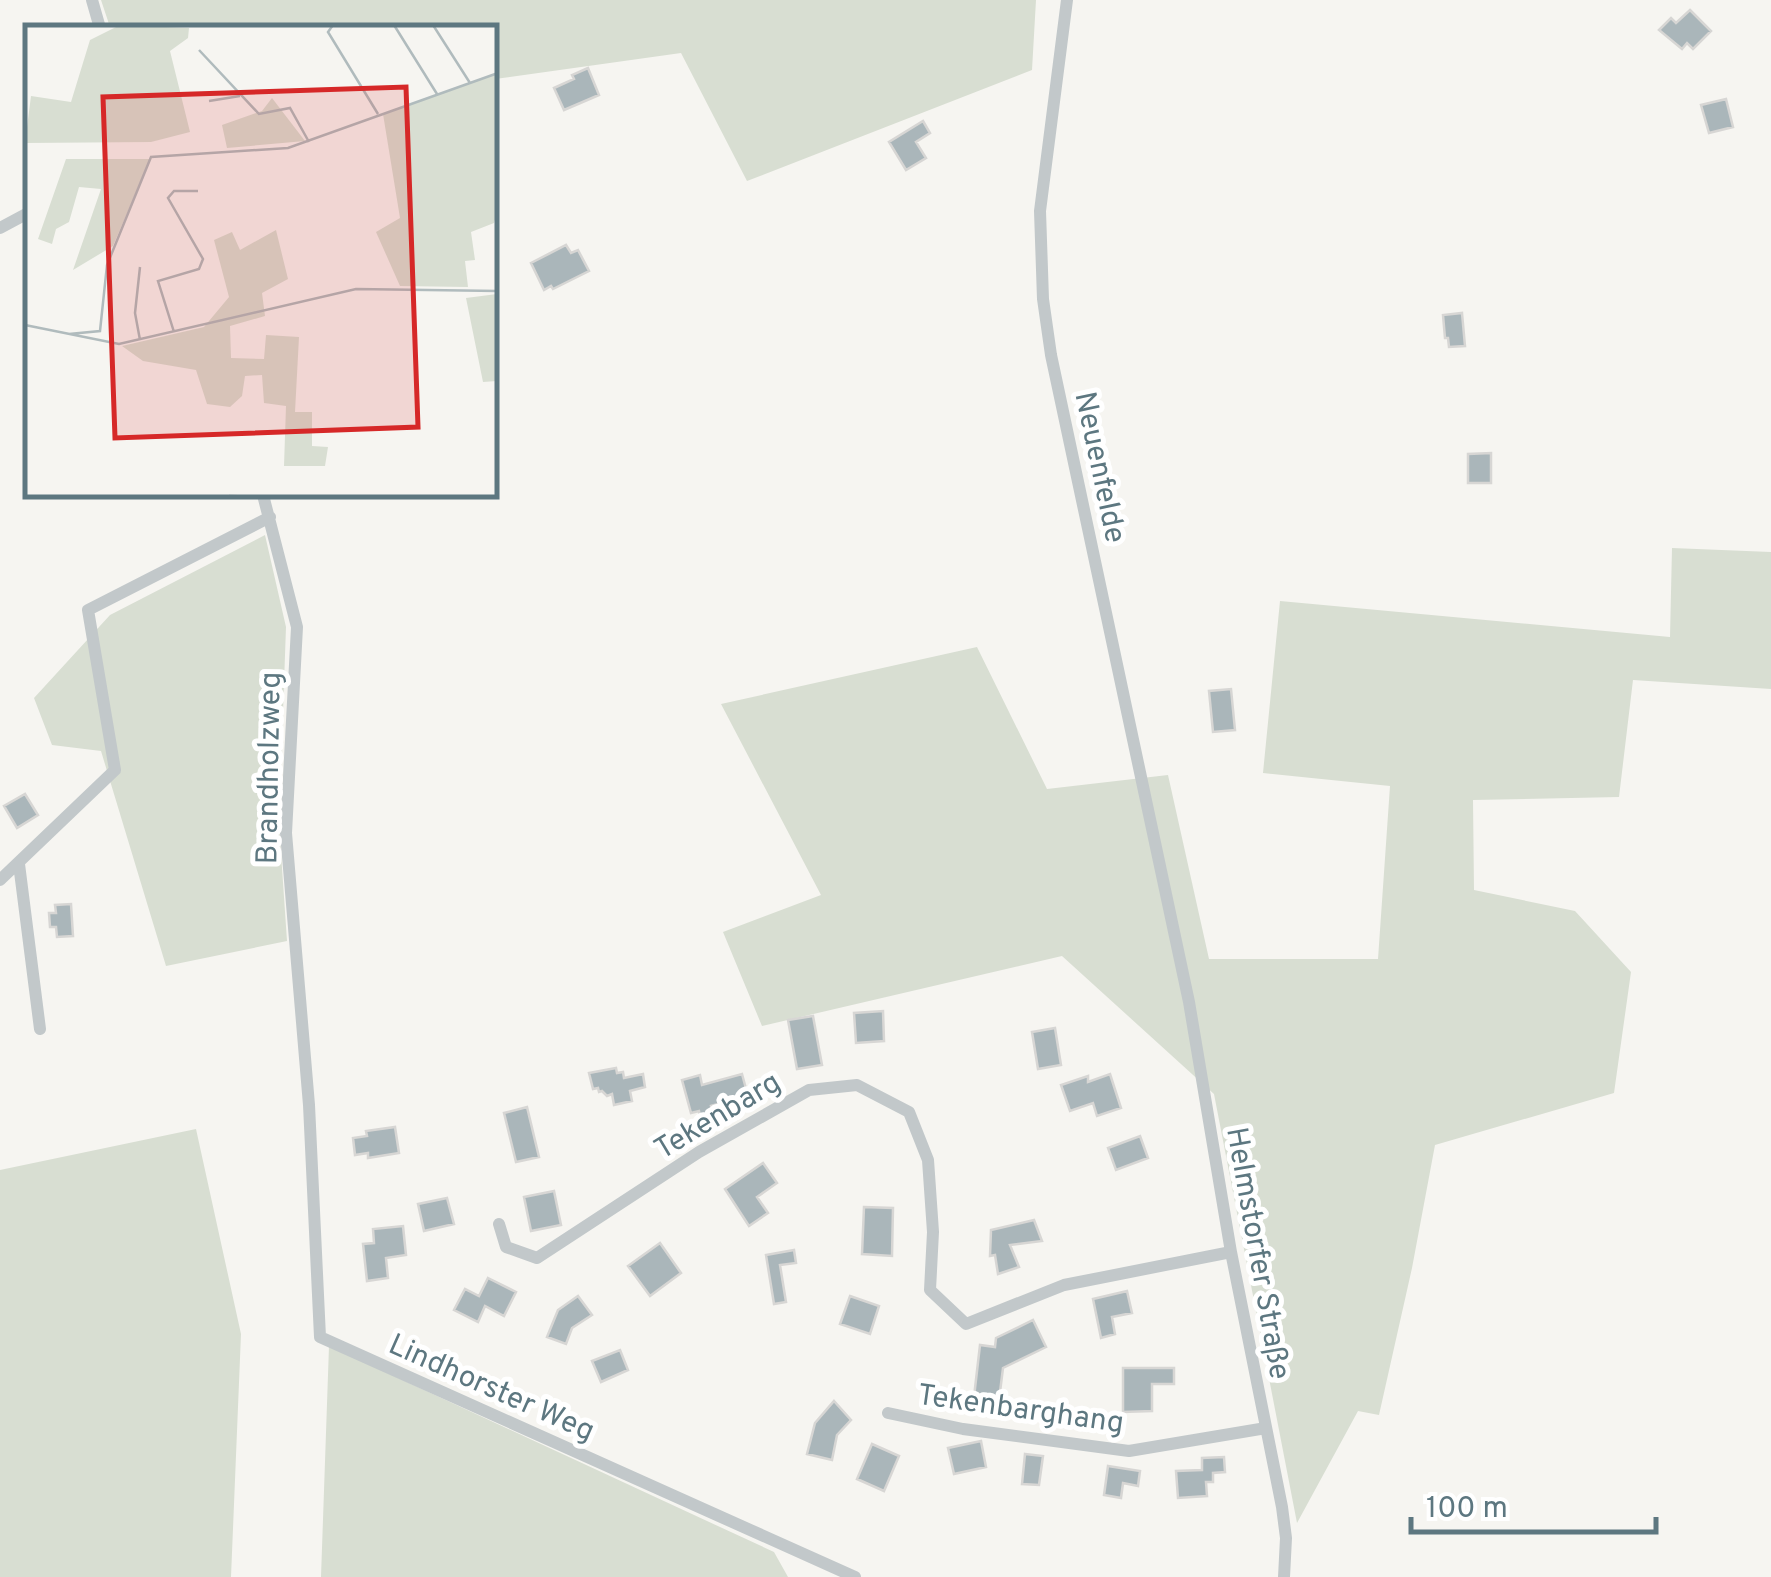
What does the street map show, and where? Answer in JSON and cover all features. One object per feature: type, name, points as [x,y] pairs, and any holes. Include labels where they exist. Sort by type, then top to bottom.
[{"type":"street","points":[[92,0],[99,25]]},
{"type":"street","name":"Neuenfelde","points":[[1067,0],[1040,211],[1043,299],[1051,354],[1176,939]]},
{"type":"street","points":[[0,228],[25,215]]},
{"type":"street","name":"Brandholzweg","points":[[264,498],[298,627],[286,833],[309,1105]]},
{"type":"street","points":[[0,880],[115,770],[88,610],[270,517]]},
{"type":"street","points":[[19,864],[40,1029]]},
{"type":"street","name":"Helmstorfer Straße","points":[[1176,939],[1286,1538],[1284,1577]]},
{"type":"street","name":"Tekenbarg","points":[[499,1224],[506,1247],[537,1258],[699,1152],[809,1090],[857,1086],[908,1112],[928,1160],[930,1290],[966,1324],[1064,1285],[1231,1252]]},
{"type":"street","name":"Lindhorster Weg","points":[[309,1105],[320,1337],[855,1577]]},
{"type":"street","name":"Tekenbarghang","points":[[888,1414],[962,1429],[1129,1451],[1266,1428]]},
{"type":"shaded area","points":[[101,0],[1036,0],[1032,70],[747,181],[681,53],[498,79],[498,25],[109,25]]},
{"type":"shaded area","points":[[265,535],[286,627],[279,824],[287,941],[166,966],[101,751],[52,745],[34,698],[110,615]]},
{"type":"shaded area","points":[[1672,548],[1771,552],[1771,689],[1633,680],[1619,797],[1473,800],[1474,890],[1575,911],[1631,972],[1614,1093],[1435,1145],[1379,1415],[1358,1411],[1297,1523],[1214,1094],[1062,956],[762,1026],[723,932],[821,895],[721,704],[977,647],[1047,789],[1168,775],[1209,959],[1378,959],[1390,786],[1263,773],[1280,601],[1670,637]]},
{"type":"shaded area","points":[[196,1129],[241,1334],[231,1577],[0,1577],[0,1170]]},
{"type":"shaded area","points":[[329,1346],[774,1552],[788,1577],[321,1577]]},
{"type":"building","points":[[1690,10],[1711,31],[1693,49],[1687,43],[1682,49],[1659,30],[1671,18],[1676,23]]},
{"type":"building","points":[[588,68],[599,95],[564,110],[554,88]]},
{"type":"building","points":[[1726,99],[1733,127],[1709,133],[1701,105]]},
{"type":"building","points":[[923,121],[930,133],[916,142],[926,158],[906,170],[889,142]]},
{"type":"building","points":[[566,245],[571,253],[578,250],[589,271],[544,290],[531,263]]},
{"type":"building","points":[[1462,313],[1465,346],[1449,347],[1443,315]]},
{"type":"building","points":[[1491,453],[1491,483],[1468,483],[1468,454]]},
{"type":"building","points":[[1231,689],[1235,730],[1213,732],[1209,691]]},
{"type":"building","points":[[25,794],[38,815],[17,828],[4,806]]},
{"type":"building","points":[[71,904],[73,936],[57,937],[56,927],[50,927],[49,913],[56,913],[55,905]]},
{"type":"building","points":[[883,1011],[884,1041],[856,1043],[854,1013]]},
{"type":"building","points":[[813,1016],[822,1065],[797,1069],[788,1020]]},
{"type":"building","points":[[1055,1028],[1061,1065],[1038,1069],[1032,1032]]},
{"type":"building","points":[[616,1068],[624,1078],[643,1074],[645,1087],[630,1091],[632,1101],[614,1105],[612,1094],[607,1096],[598,1088],[593,1089],[589,1073]]},
{"type":"building","points":[[742,1074],[748,1096],[711,1106],[713,1114],[700,1117],[699,1111],[691,1113],[682,1080],[700,1075],[702,1085]]},
{"type":"building","points":[[1110,1074],[1121,1108],[1097,1116],[1093,1103],[1070,1111],[1061,1085]]},
{"type":"building","points":[[527,1107],[539,1157],[516,1162],[504,1113]]},
{"type":"building","points":[[395,1127],[399,1153],[368,1158],[368,1153],[355,1155],[353,1138],[367,1136],[366,1131]]},
{"type":"building","points":[[1140,1136],[1148,1158],[1116,1170],[1108,1148]]},
{"type":"building","points":[[763,1163],[777,1183],[757,1197],[768,1213],[749,1226],[725,1189]]},
{"type":"building","points":[[554,1191],[561,1225],[531,1231],[524,1197]]},
{"type":"building","points":[[447,1198],[454,1224],[424,1231],[418,1204]]},
{"type":"building","points":[[864,1207],[893,1208],[892,1256],[862,1254]]},
{"type":"building","points":[[1034,1220],[1042,1241],[1010,1245],[1019,1267],[998,1274],[995,1255],[990,1256],[991,1230]]},
{"type":"building","points":[[403,1226],[406,1255],[386,1258],[388,1278],[367,1281],[363,1244],[374,1243],[373,1229]]},
{"type":"building","points":[[660,1243],[681,1273],[650,1296],[628,1266]]},
{"type":"building","points":[[794,1250],[796,1263],[780,1265],[786,1302],[774,1304],[766,1255]]},
{"type":"building","points":[[488,1278],[516,1292],[504,1316],[485,1306],[478,1322],[454,1310],[465,1289],[479,1296]]},
{"type":"building","points":[[1127,1291],[1132,1313],[1112,1317],[1115,1334],[1101,1338],[1093,1299]]},
{"type":"building","points":[[578,1296],[592,1315],[572,1328],[566,1344],[547,1337],[558,1310]]},
{"type":"building","points":[[850,1296],[879,1306],[870,1334],[840,1324]]},
{"type":"building","points":[[1033,1320],[1046,1347],[1003,1368],[999,1400],[974,1397],[980,1345],[995,1347],[996,1338]]},
{"type":"building","points":[[620,1350],[628,1370],[601,1382],[592,1361]]},
{"type":"building","points":[[1123,1368],[1174,1368],[1174,1384],[1152,1384],[1152,1411],[1123,1412]]},
{"type":"building","points":[[834,1401],[851,1420],[837,1435],[832,1460],[807,1454],[815,1423]]},
{"type":"building","points":[[981,1441],[986,1467],[954,1474],[948,1448]]},
{"type":"building","points":[[872,1444],[899,1456],[884,1491],[857,1479]]},
{"type":"building","points":[[1025,1454],[1043,1456],[1039,1485],[1022,1484]]},
{"type":"building","points":[[1224,1457],[1225,1472],[1213,1473],[1213,1482],[1206,1482],[1207,1496],[1178,1498],[1176,1471],[1202,1470],[1202,1458]]},
{"type":"building","points":[[1108,1466],[1140,1471],[1138,1486],[1123,1483],[1121,1498],[1104,1495]]}]
